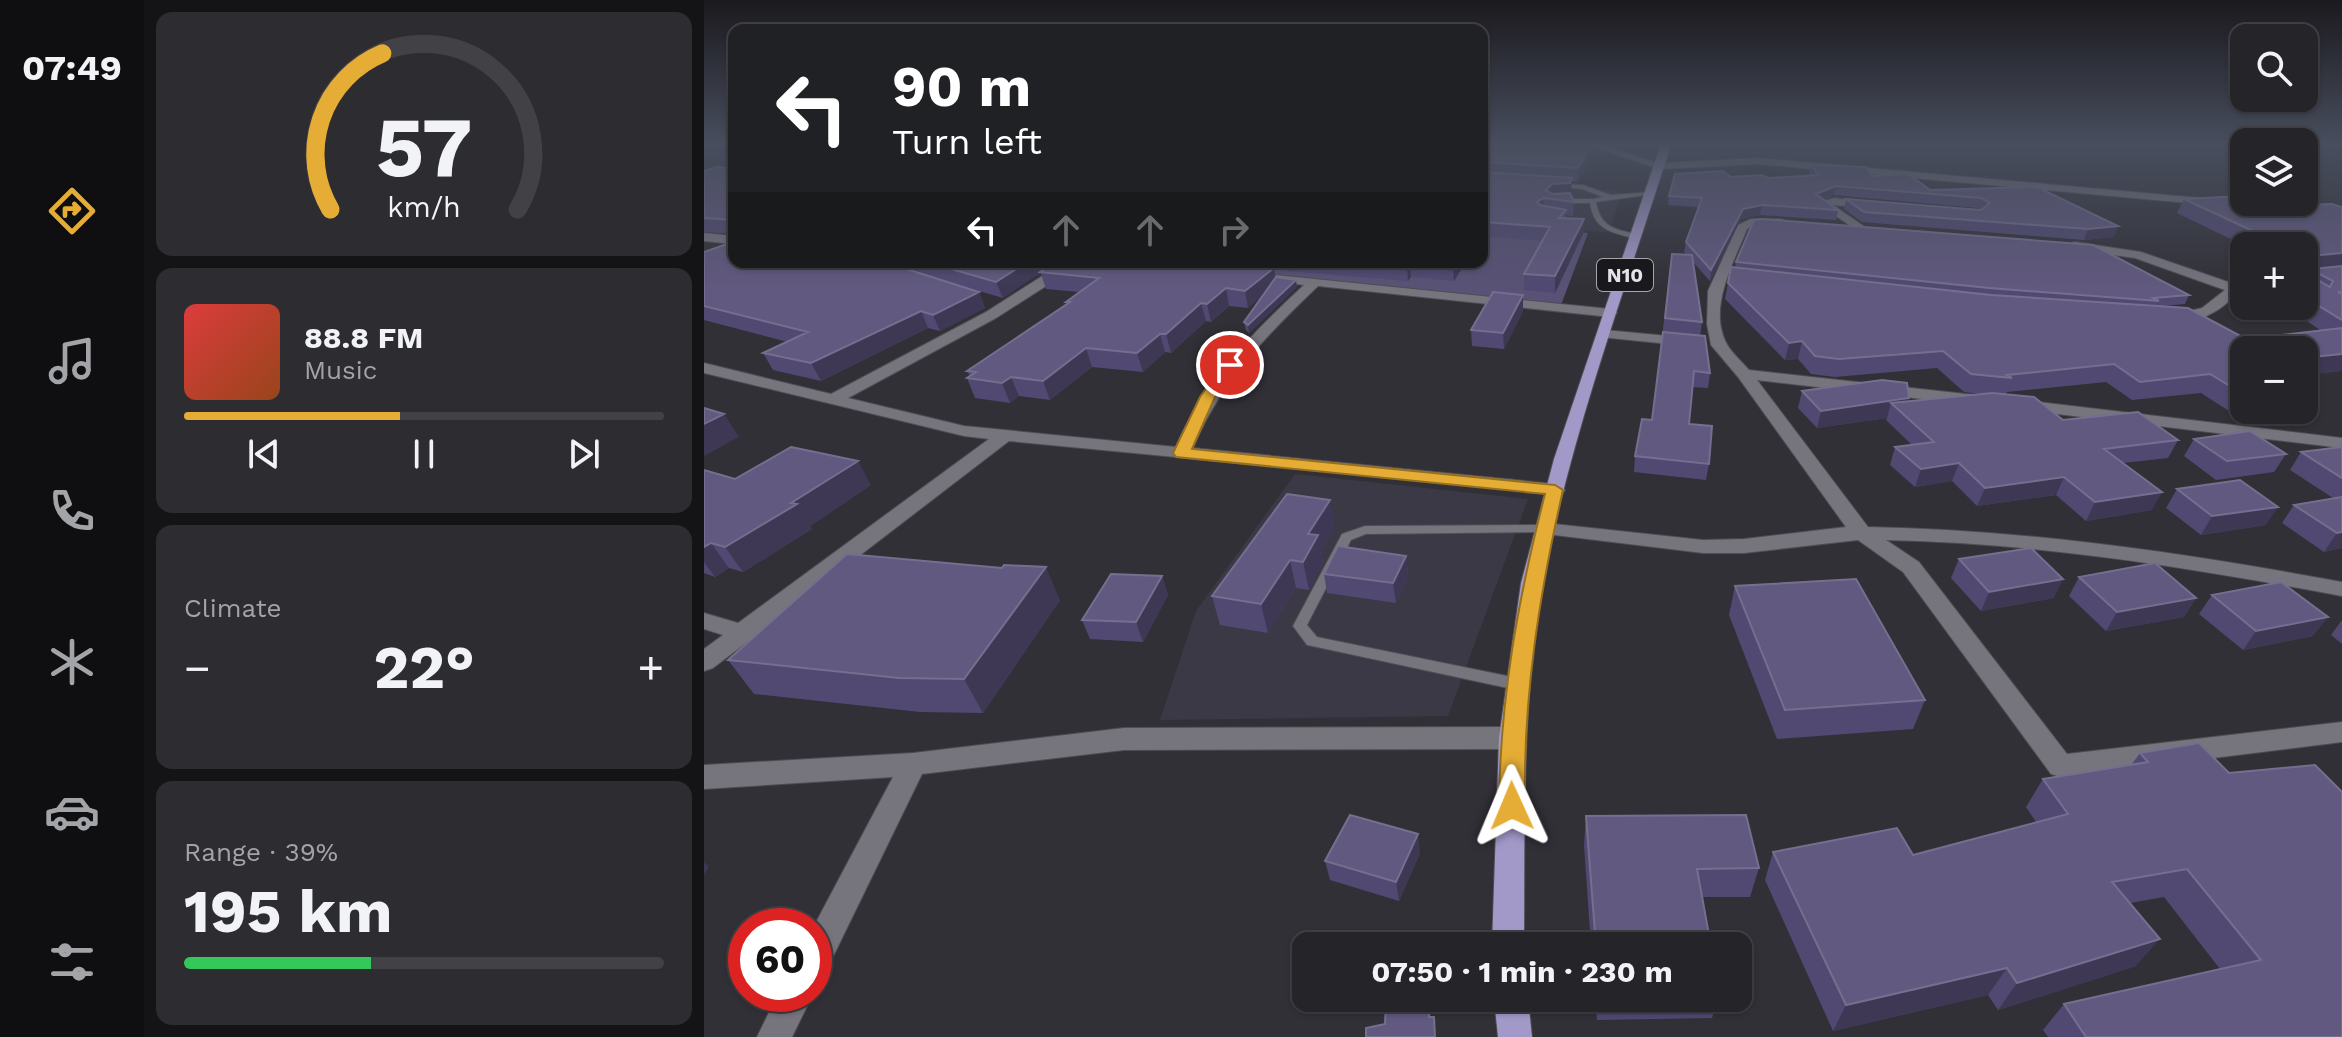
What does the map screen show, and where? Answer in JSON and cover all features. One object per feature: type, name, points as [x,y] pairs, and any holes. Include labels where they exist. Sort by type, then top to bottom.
[{"type":"main road","name":"N10","points":[[1508,932],[1512,738],[1532,583],[1555,490],[1651,194]]},
{"type":"main road","points":[[1512,1012],[1515,1037]]},
{"type":"street","points":[[2114,192],[2220,203]]},
{"type":"street","points":[[1858,227],[1823,203],[1835,201],[1891,206]]},
{"type":"street","points":[[1791,222],[1746,224],[1736,239],[1730,276],[1715,291],[1719,345],[1744,374],[1821,484],[1862,533],[1911,567],[2061,766],[2342,732]]},
{"type":"street","points":[[1831,225],[1873,229]]},
{"type":"street","points":[[704,237],[728,239]]},
{"type":"street","points":[[2060,244],[2137,255],[2230,284]]},
{"type":"street","points":[[832,400],[1052,276],[1088,268]]},
{"type":"street","points":[[1255,276],[1610,313]]},
{"type":"street","points":[[1182,453],[1207,397],[1230,365],[1315,282]]},
{"type":"street","points":[[2157,318],[2190,318],[2219,304],[2230,294]]},
{"type":"street","points":[[1605,334],[1719,345]]},
{"type":"street","points":[[704,368],[964,431],[1003,437],[1555,490]]},
{"type":"street","points":[[1744,374],[2342,443]]},
{"type":"street","points":[[704,662],[1003,437]]},
{"type":"street","points":[[1545,529],[1725,547],[1862,533],[2026,542],[2239,570],[2342,589]]},
{"type":"street","points":[[704,621],[742,632]]},
{"type":"street","points":[[704,777],[913,764],[1124,739],[1512,738]]},
{"type":"street","points":[[832,924],[913,764]]},
{"type":"street","points":[[774,1037],[787,1012]]},
{"type":"lane","points":[[1598,192],[1610,197]]},
{"type":"lane","points":[[1552,203],[1651,194]]},
{"type":"lane","points":[[1593,201],[1595,219],[1601,226]]},
{"type":"lane","points":[[1588,224],[1636,237]]},
{"type":"lane","points":[[1517,684],[1312,641],[1300,626],[1346,537],[1365,530],[1545,529]]},
{"type":"shaded area","points":[[1489,192],[1621,192],[1610,233],[1488,223]]},
{"type":"shaded area","points":[[1488,225],[1588,233],[1561,305],[1201,270],[1488,268]]},
{"type":"shaded area","points":[[1295,474],[1528,499],[1448,716],[1160,720],[1196,611]]},
{"type":"building","points":[[704,192],[728,192],[728,220],[704,218]]},
{"type":"building","points":[[1488,192],[1570,193],[1574,202],[1544,198],[1537,202],[1566,210],[1559,218],[1584,219],[1555,276],[1524,274],[1550,227],[1488,222]]},
{"type":"building","points":[[1670,192],[1820,192],[1816,194],[1838,210],[1762,205],[1743,209],[1711,270],[1686,242],[1702,198],[1669,196]]},
{"type":"building","points":[[1913,192],[2048,192],[2118,226],[2088,229],[1864,212],[1846,199],[1981,210],[1990,203],[1981,198]]},
{"type":"building","points":[[2230,197],[2230,216],[2318,216],[2318,204],[2342,207],[2342,253],[2318,255],[2318,232],[2255,232],[2184,199]]},
{"type":"building","points":[[1754,220],[2093,245],[2189,295],[2153,298],[2159,301],[1989,288],[1736,262]]},
{"type":"building","points":[[728,242],[728,268],[903,268],[979,292],[933,315],[921,311],[811,363],[763,353],[808,332],[704,306],[704,252]]},
{"type":"building","points":[[1672,254],[1692,255],[1702,322],[1665,318]]},
{"type":"building","points":[[2342,266],[2342,292],[2338,292],[2342,294],[2342,320],[2318,305],[2318,280],[2330,287],[2333,281],[2318,273],[2318,268]]},
{"type":"building","points":[[1731,267],[1991,295],[2188,308],[2240,336],[2230,336],[2230,386],[2210,374],[2140,382],[2114,364],[2007,375],[2012,378],[1971,374],[1943,351],[1839,359],[1815,356],[1802,341],[1789,343],[1728,283]]},
{"type":"building","points":[[948,268],[1018,268],[996,282]]},
{"type":"building","points":[[1046,268],[1274,268],[1245,291],[1226,288],[1207,304],[1201,303],[1166,334],[1160,334],[1137,353],[1086,348],[1043,381],[1011,377],[1002,383],[967,378],[976,372],[967,371],[1070,302],[1066,302],[1099,278],[1040,272]]},
{"type":"building","points":[[1276,277],[1296,280],[1248,325],[1244,322]]},
{"type":"building","points":[[1493,292],[1523,295],[1503,333],[1471,330]]},
{"type":"building","points":[[2342,328],[2342,354],[2318,357],[2318,336],[2272,336]]},
{"type":"building","points":[[1663,332],[1705,336],[1710,373],[1694,371],[1689,424],[1712,426],[1709,464],[1635,456],[1642,419],[1652,420]]},
{"type":"building","points":[[1882,380],[1907,383],[1909,398],[1821,411],[1802,391]]},
{"type":"building","points":[[1992,393],[2034,397],[2063,420],[2138,412],[2178,440],[2104,449],[2162,492],[2095,502],[2064,477],[1985,488],[1959,463],[1921,469],[1895,447],[1934,442],[1891,403]]},
{"type":"building","points":[[704,408],[724,414],[704,424]]},
{"type":"building","points":[[2250,431],[2286,454],[2227,461],[2194,439]]},
{"type":"building","points":[[791,447],[858,461],[791,503],[797,504],[725,547],[711,543],[704,547],[704,470],[735,479]]},
{"type":"building","points":[[2342,447],[2342,478],[2301,452]]},
{"type":"building","points":[[2240,480],[2278,507],[2212,516],[2177,489]]},
{"type":"building","points":[[1287,494],[1330,500],[1308,534],[1318,535],[1303,562],[1290,560],[1261,604],[1212,596]]},
{"type":"building","points":[[2342,497],[2342,532],[2337,533],[2294,505]]},
{"type":"building","points":[[1338,546],[1406,556],[1393,583],[1324,574]]},
{"type":"building","points":[[2031,548],[2063,579],[1989,592],[1959,559]]},
{"type":"building","points":[[847,554],[1002,568],[1004,565],[1046,567],[964,679],[899,678],[728,660]]},
{"type":"building","points":[[2155,563],[2196,598],[2117,612],[2079,577]]},
{"type":"building","points":[[1111,574],[1162,576],[1136,622],[1082,620]]},
{"type":"building","points":[[1856,579],[1925,700],[1785,710],[1735,586]]},
{"type":"building","points":[[2281,582],[2328,617],[2256,631],[2212,595]]},
{"type":"building","points":[[2199,743],[2229,773],[2315,765],[2342,792],[2342,1037],[2086,1037],[2064,1004],[2261,960],[2187,869],[2112,882],[2160,939],[2017,983],[2007,968],[1846,1005],[1773,852],[1897,828],[1913,855],[2068,814],[2043,779],[2148,762],[2140,753]]},
{"type":"building","points":[[1350,815],[1418,834],[1396,882],[1325,861]]},
{"type":"building","points":[[1746,815],[1759,868],[1697,869],[1708,932],[1595,932],[1586,816]]},
{"type":"building","points":[[1385,1012],[1429,1012],[1429,1017],[1434,1017],[1435,1037],[1366,1037],[1366,1028],[1385,1024]]},
{"type":"route","points":[[1230,365],[1193,422],[1182,453],[1555,490],[1532,583],[1517,684],[1512,738],[1512,806]]}]
